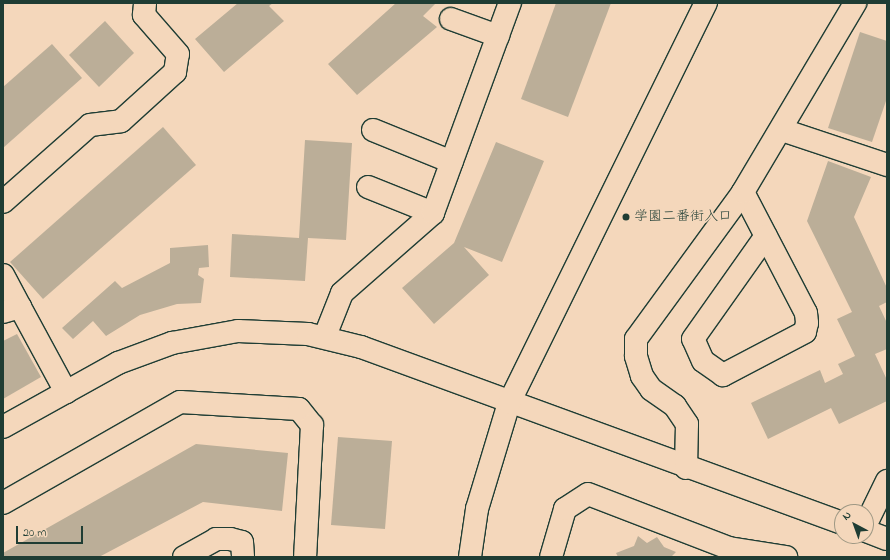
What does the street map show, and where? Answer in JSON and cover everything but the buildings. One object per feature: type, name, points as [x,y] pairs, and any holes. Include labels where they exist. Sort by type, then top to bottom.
[{"type":"street","points":[[3,202],[90,125],[121,121],[175,72],[178,54],[144,15],[145,3]]},
{"type":"street","points":[[326,336],[342,293],[434,213],[510,3]]},
{"type":"street","points":[[470,557],[477,509],[509,403],[706,3]]},
{"type":"street","points":[[686,468],[687,424],[675,406],[651,389],[642,376],[636,356],[636,339],[743,192],[782,130],[855,3]]},
{"type":"street","points":[[451,19],[498,36]]},
{"type":"street","points":[[373,130],[452,162]]},
{"type":"street","points":[[782,130],[887,165]]},
{"type":"street","points":[[368,187],[434,213]]},
{"type":"street","points":[[743,192],[766,236],[806,313],[808,323],[805,332],[723,375],[703,361],[693,339],[766,236]]},
{"type":"street","points":[[3,275],[12,309],[66,392]]},
{"type":"street","points":[[3,427],[66,392],[140,354],[201,336],[274,330],[326,336],[686,468],[834,520]]},
{"type":"street","points":[[3,502],[180,402],[299,410],[312,425],[306,557]]},
{"type":"street","points":[[874,508],[887,481]]},
{"type":"street","points":[[551,557],[565,509],[588,494],[729,548],[786,557]]},
{"type":"street","points":[[874,534],[887,539]]},
{"type":"street","points":[[184,557],[216,539],[230,539],[242,542],[243,557]]},
{"type":"place","name":"学園二番街入口","points":[[626,217]]}]
